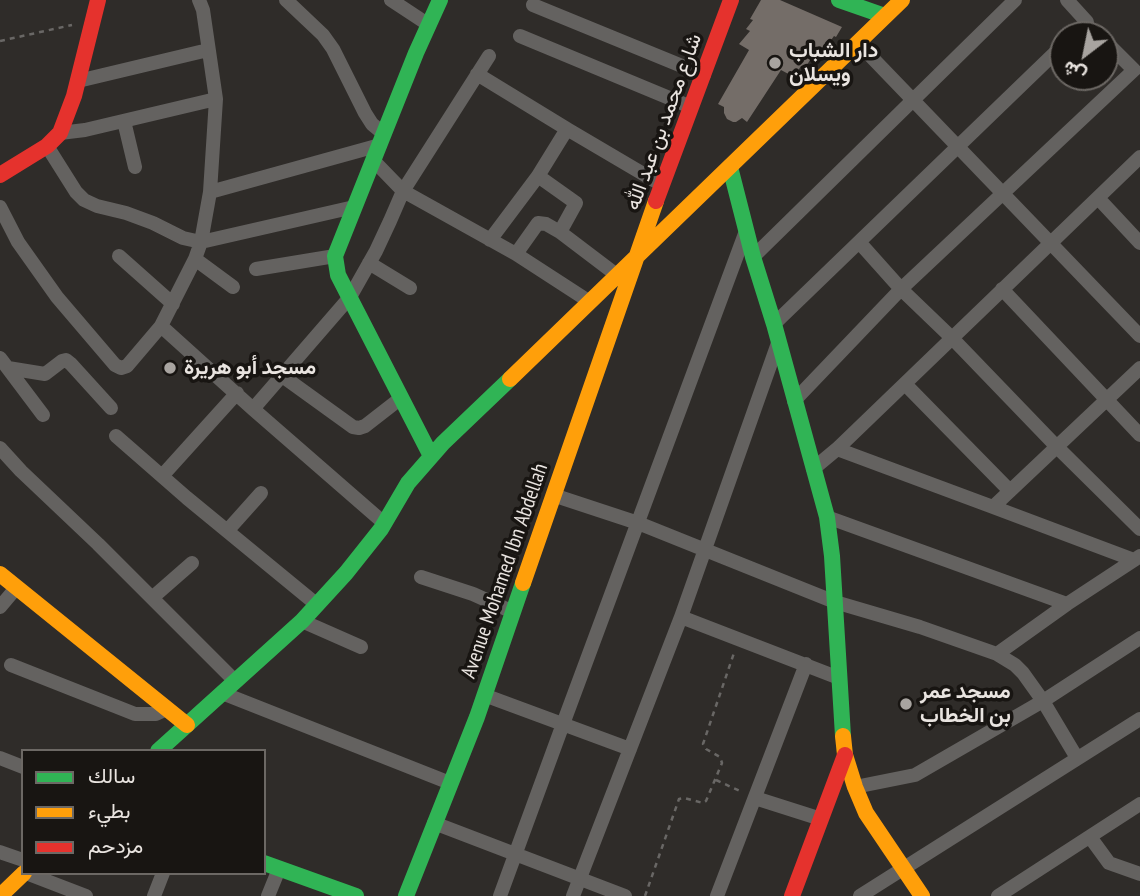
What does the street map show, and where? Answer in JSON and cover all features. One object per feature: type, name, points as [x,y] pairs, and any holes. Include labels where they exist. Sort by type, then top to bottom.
[{"type":"street","points":[[0,176],[47,146],[60,134],[74,96],[98,0]]},
{"type":"street","points":[[0,207],[18,242],[57,297],[115,365],[121,368],[127,366],[161,326],[201,242],[210,192],[216,99],[203,10],[199,0]]},
{"type":"street","points":[[391,0],[429,25]]},
{"type":"street","points":[[431,456],[338,275],[335,256],[440,0]]},
{"type":"street","name":"شارع محمد بن عبد الله","points":[[636,258],[731,0]]},
{"type":"street","points":[[839,0],[885,16]]},
{"type":"street","points":[[160,749],[302,621],[346,573],[384,523],[408,483],[443,443],[902,0]]},
{"type":"street","points":[[753,257],[1015,0]]},
{"type":"street","points":[[1067,0],[1086,21]]},
{"type":"street","points":[[291,2],[333,49],[403,191],[516,254],[590,302]]},
{"type":"street","points":[[533,5],[704,75]]},
{"type":"street","points":[[520,36],[691,107]]},
{"type":"street","points":[[858,43],[1140,336]]},
{"type":"street","points":[[78,81],[208,50]]},
{"type":"street","points":[[794,401],[901,289],[1003,193],[1137,74],[1119,55]]},
{"type":"street","points":[[253,409],[350,297],[390,222],[403,191],[489,56]]},
{"type":"street","points":[[774,324],[1049,59]]},
{"type":"street","points":[[477,74],[662,185]]},
{"type":"street","points":[[60,134],[216,99]]},
{"type":"street","points":[[124,121],[135,167]]},
{"type":"street","points":[[490,240],[538,176],[567,130]]},
{"type":"street","points":[[47,146],[84,201],[125,213],[183,238],[201,242],[355,207]]},
{"type":"street","points":[[210,192],[379,146]]},
{"type":"street","points":[[813,470],[1140,157]]},
{"type":"street","points":[[730,167],[827,517],[845,755],[866,813],[922,896]]},
{"type":"street","points":[[538,176],[576,203],[560,232]]},
{"type":"street","points":[[1098,198],[1140,243]]},
{"type":"street","points":[[516,254],[538,223],[546,223],[618,276]]},
{"type":"street","points":[[500,896],[746,230]]},
{"type":"street","points":[[859,242],[901,289],[1140,529]]},
{"type":"street","points":[[119,256],[173,304]]},
{"type":"street","points":[[256,269],[335,256]]},
{"type":"street","name":"Avenue Mohamed Ibn Abdellah","points":[[406,896],[477,717],[636,258]]},
{"type":"street","points":[[195,259],[233,287]]},
{"type":"street","points":[[369,263],[410,288]]},
{"type":"street","points":[[1002,289],[1140,435]]},
{"type":"street","points":[[161,326],[384,523]]},
{"type":"street","points":[[573,896],[681,617],[778,343]]},
{"type":"street","points":[[4,363],[45,374],[62,360],[66,360],[111,408]]},
{"type":"street","points":[[4,363],[43,415]]},
{"type":"street","points":[[993,507],[1140,368]]},
{"type":"street","points":[[281,375],[359,428],[401,398]]},
{"type":"street","points":[[905,384],[1010,491]]},
{"type":"street","points":[[162,476],[237,393]]},
{"type":"street","points":[[116,436],[316,604]]},
{"type":"street","points":[[0,448],[20,471],[98,544],[235,681]]},
{"type":"street","points":[[837,449],[1137,558]]},
{"type":"street","points":[[227,531],[261,493]]},
{"type":"street","points":[[553,495],[638,523],[835,602],[920,627],[997,654],[1015,665],[1043,701],[1077,758]]},
{"type":"street","points":[[827,517],[1067,604]]},
{"type":"street","points":[[997,654],[1137,558]]},
{"type":"street","points":[[152,598],[192,563]]},
{"type":"street","points":[[0,574],[187,725]]},
{"type":"street","points":[[421,577],[473,594],[513,612]]},
{"type":"street","points":[[0,607],[16,588]]},
{"type":"street","points":[[681,617],[839,678]]},
{"type":"street","points":[[302,621],[361,646]]},
{"type":"street","points":[[855,788],[915,775],[1043,701],[1140,638]]},
{"type":"street","points":[[718,896],[806,664]]},
{"type":"street","points":[[11,665],[135,714],[156,714],[167,709]]},
{"type":"street","points":[[222,693],[450,783]]},
{"type":"street","points":[[484,695],[630,750]]},
{"type":"street","points":[[860,896],[1140,719]]},
{"type":"street","points":[[792,896],[845,755]]},
{"type":"street","points":[[0,758],[21,765]]},
{"type":"street","points":[[755,798],[821,819]]},
{"type":"street","points":[[998,896],[1140,804]]},
{"type":"street","points":[[434,822],[625,896]]},
{"type":"street","points":[[1090,837],[1109,863],[1140,874]]},
{"type":"street","points":[[0,852],[21,859]]},
{"type":"street","points":[[268,896],[272,866],[356,896]]},
{"type":"street","points":[[0,896],[23,875]]},
{"type":"street","points":[[30,875],[86,896]]},
{"type":"street","points":[[154,896],[162,875]]},
{"type":"path","points":[[0,41],[93,20]]},
{"type":"path","points":[[645,896],[679,799],[703,803],[706,801],[722,763],[722,759],[703,744],[738,640]]},
{"type":"path","points":[[715,780],[755,798]]},
{"type":"building","name":"دار الشباب ويسلان","points":[[761,0],[780,0],[842,27],[817,60],[812,57],[805,68],[801,66],[794,77],[781,70],[747,122],[742,118],[733,122],[727,119],[724,107],[718,104],[749,50],[739,44],[750,31],[746,29]]},
{"type":"traffic: fast","points":[[431,456],[338,275],[335,256],[440,0]]},
{"type":"traffic: fast","points":[[839,0],[885,16]]},
{"type":"traffic: fast","points":[[730,167],[827,517],[832,556],[843,736]]},
{"type":"traffic: fast","points":[[160,749],[302,621],[346,573],[381,529],[408,483],[443,443],[510,379]]},
{"type":"traffic: fast","points":[[406,896],[477,717],[523,583]]},
{"type":"traffic: fast","points":[[266,864],[356,896]]},
{"type":"traffic: slow","points":[[510,379],[902,0]]},
{"type":"traffic: slow","points":[[523,583],[656,201]]},
{"type":"traffic: slow","points":[[0,574],[187,725]]},
{"type":"traffic: slow","points":[[843,736],[845,755],[866,813],[922,896]]},
{"type":"traffic: slow","points":[[0,896],[22,875]]},
{"type":"traffic: jam","points":[[0,175],[47,146],[60,133],[74,96],[98,0]]},
{"type":"traffic: jam","points":[[656,201],[731,0]]},
{"type":"traffic: jam","points":[[792,896],[845,755]]},
{"type":"place","name":"دار الشباب ويسلان","points":[[775,63]]},
{"type":"place","name":"مسجد أبو هريرة","points":[[170,368]]},
{"type":"place","name":"مسجد عمر بن الخطاب","points":[[906,704]]}]
